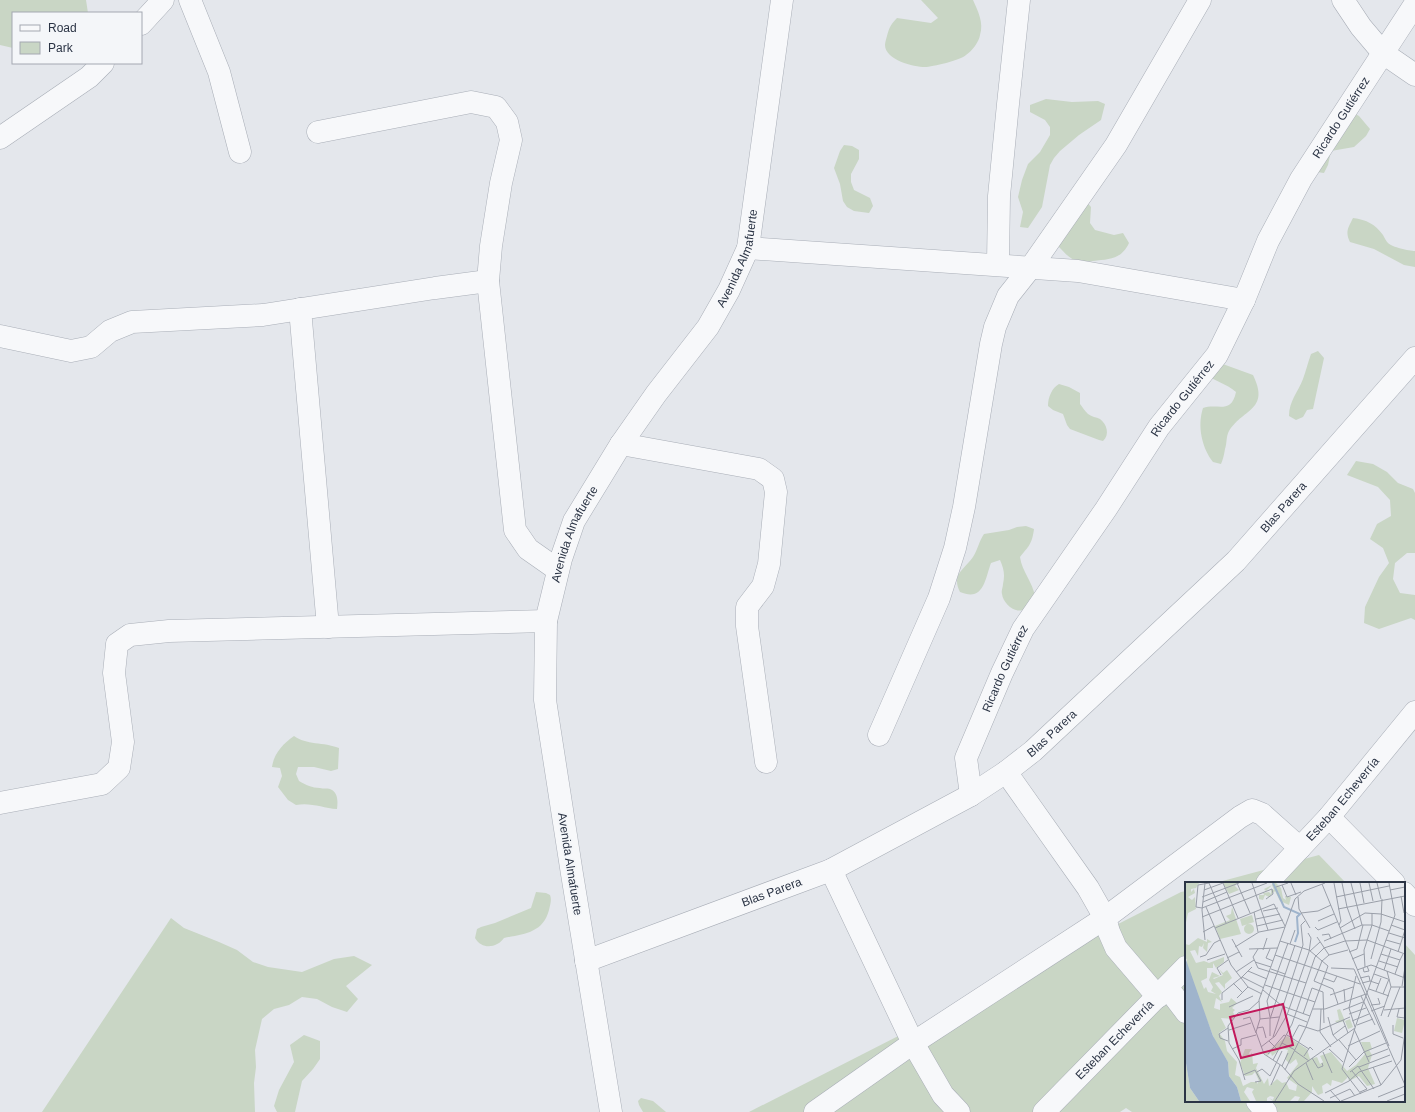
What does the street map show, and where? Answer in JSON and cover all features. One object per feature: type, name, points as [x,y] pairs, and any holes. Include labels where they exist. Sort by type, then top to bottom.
[{"type":"street","points":[[142,23],[163,0]]},
{"type":"street","points":[[190,0],[219,72],[240,152]]},
{"type":"street","name":"Avenida Almafuerte","points":[[611,1112],[545,700],[546,621],[558,570],[574,521],[621,444],[656,394],[708,327],[748,248],[782,0]]},
{"type":"street","points":[[998,264],[1000,196],[1019,0]]},
{"type":"street","points":[[879,735],[939,598],[955,548],[964,507],[991,344],[995,326],[1008,296],[1031,267],[1116,145],[1200,0]]},
{"type":"street","points":[[1343,0],[1361,27],[1383,53],[1415,75]]},
{"type":"street","name":"Ricardo Gutiérrez","points":[[971,795],[966,758],[1002,673],[1023,629],[1106,509],[1160,427],[1217,355],[1244,300],[1268,241],[1301,179],[1415,4]]},
{"type":"street","points":[[0,138],[89,77],[102,64]]},
{"type":"street","points":[[318,132],[471,102],[496,107],[507,122],[511,140],[501,183],[491,246],[488,282],[516,530],[528,549],[558,570]]},
{"type":"street","points":[[748,248],[1078,270],[1244,300]]},
{"type":"street","points":[[0,336],[71,351],[91,348],[110,331],[132,322],[264,315],[435,288],[488,282]]},
{"type":"street","points":[[300,309],[328,627]]},
{"type":"street","name":"Blas Parera","points":[[586,961],[831,870],[971,795],[1006,772],[1033,751],[1236,561],[1415,358]]},
{"type":"street","points":[[621,444],[759,469],[773,479],[776,492],[770,564],[763,586],[747,607],[747,626],[766,762]]},
{"type":"street","points":[[0,803],[102,784],[119,768],[123,742],[114,673],[117,644],[130,635],[169,631],[546,621]]},
{"type":"street","name":"Esteban Echeverría","points":[[1268,882],[1329,818],[1415,712]]},
{"type":"street","points":[[1006,772],[1088,888],[1105,918],[1116,948],[1162,992],[1185,1011]]},
{"type":"street","points":[[815,1112],[913,1043],[1105,918],[1240,817],[1252,810],[1262,814],[1300,848]]},
{"type":"street","points":[[1329,818],[1393,882]]},
{"type":"street","points":[[831,870],[913,1043],[944,1096],[959,1112]]},
{"type":"street","points":[[1405,894],[1415,904]]},
{"type":"street","name":"Esteban Echeverría","points":[[1044,1112],[1185,968]]},
{"type":"street","points":[[1258,1102],[1266,1112]]},
{"type":"green space","points":[[0,0],[86,0],[88,12],[12,12],[12,48],[0,45]]},
{"type":"green space","points":[[921,0],[973,0],[980,17],[981,31],[978,41],[971,51],[958,59],[940,65],[925,67],[914,66],[901,62],[890,55],[886,50],[885,42],[889,28],[897,18],[931,23],[938,18]]},
{"type":"green space","points":[[1046,99],[1072,102],[1098,101],[1105,104],[1101,120],[1079,135],[1054,158],[1050,165],[1042,207],[1028,228],[1020,227],[1023,212],[1018,197],[1022,180],[1028,164],[1040,152],[1050,135],[1050,127],[1045,120],[1030,112],[1030,105]]},
{"type":"green space","points":[[1352,112],[1359,116],[1370,129],[1366,136],[1354,147],[1331,151],[1328,165],[1324,173],[1317,172]]},
{"type":"green space","points":[[844,145],[852,146],[859,150],[859,159],[851,174],[851,182],[854,190],[870,198],[873,206],[869,213],[854,211],[847,207],[843,201],[840,184],[834,168],[840,151]]},
{"type":"green space","points":[[1084,199],[1091,207],[1090,223],[1095,230],[1114,235],[1123,233],[1129,243],[1126,249],[1118,256],[1104,260],[1088,262],[1079,261],[1074,260],[1058,246]]},
{"type":"green space","points":[[1353,218],[1367,221],[1374,225],[1390,244],[1415,251],[1415,267],[1404,265],[1374,249],[1350,242],[1348,230]]},
{"type":"green space","points":[[1318,351],[1324,358],[1313,409],[1307,410],[1303,417],[1296,420],[1289,416],[1290,406],[1303,379],[1311,354]]},
{"type":"green space","points":[[1220,363],[1253,375],[1259,395],[1253,408],[1235,423],[1229,431],[1221,464],[1213,462],[1203,444],[1200,422],[1203,408],[1227,406],[1231,404],[1234,399],[1236,392],[1205,374]]},
{"type":"green space","points":[[1059,384],[1080,393],[1080,404],[1085,411],[1102,421],[1107,430],[1103,441],[1070,429],[1063,414],[1048,406],[1051,393]]},
{"type":"green space","points":[[1356,461],[1373,464],[1387,472],[1398,483],[1413,489],[1415,493],[1415,553],[1407,553],[1395,563],[1393,579],[1400,593],[1415,595],[1415,620],[1411,618],[1379,629],[1364,623],[1365,607],[1379,577],[1389,563],[1383,548],[1370,539],[1377,524],[1391,516],[1390,500],[1378,487],[1347,475]]},
{"type":"green space","points":[[1026,526],[1034,529],[1030,544],[1020,557],[1035,597],[1025,609],[1014,609],[1005,601],[1002,593],[1004,572],[1000,560],[991,563],[985,582],[979,591],[974,594],[960,592],[957,581],[958,576],[973,557],[984,534]]},
{"type":"green space","points":[[294,736],[304,741],[339,748],[338,769],[331,771],[314,767],[298,767],[296,774],[299,781],[307,785],[333,790],[337,797],[337,809],[301,804],[296,805],[288,800],[278,787],[282,776],[280,768],[272,767],[273,762],[280,749]]},
{"type":"green space","points":[[1319,855],[1345,882],[1219,882]]},
{"type":"green space","points":[[1185,891],[1185,1102],[1405,1102],[1405,944],[1415,955],[1415,1112],[1132,1112],[1126,1108],[1120,1112],[749,1112]]},
{"type":"green space","points":[[536,892],[546,893],[550,895],[551,899],[549,910],[542,924],[532,931],[504,938],[494,946],[485,946],[478,942],[475,938],[477,929],[531,908]]},
{"type":"green space","points":[[171,918],[184,928],[237,950],[253,962],[268,967],[302,972],[334,959],[354,956],[372,965],[346,986],[358,999],[347,1012],[332,1007],[317,999],[302,997],[289,1005],[274,1009],[262,1019],[255,1050],[255,1112],[42,1112]]},
{"type":"green space","points":[[304,1035],[320,1041],[320,1059],[302,1081],[295,1112],[277,1112],[274,1106],[279,1090],[294,1062],[290,1045]]},
{"type":"green space","points":[[641,1098],[653,1101],[666,1112],[643,1112],[638,1101]]}]
